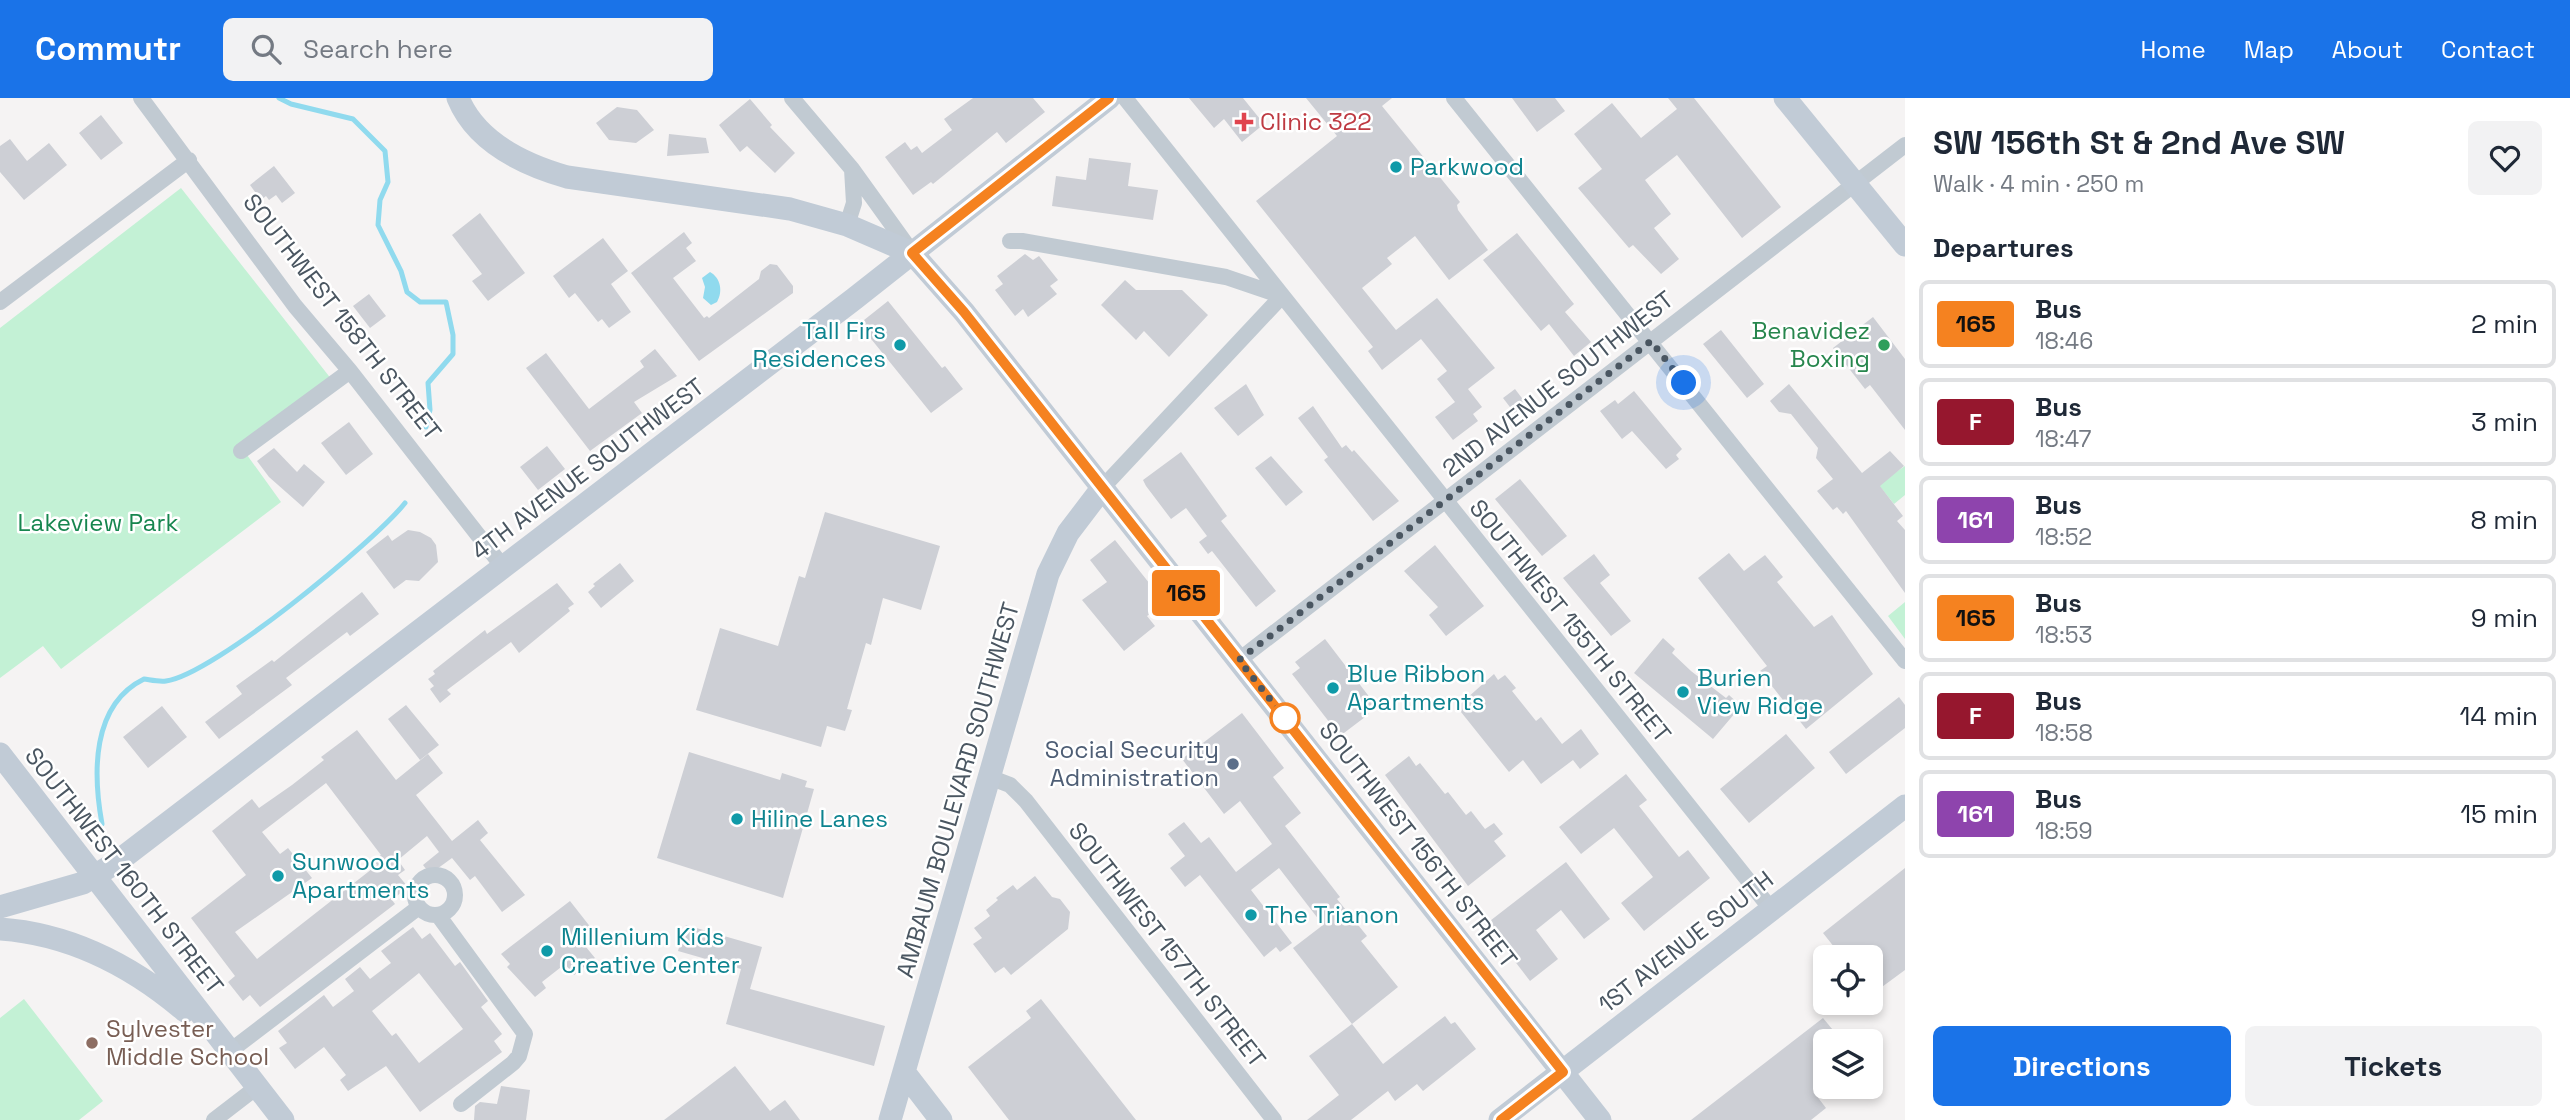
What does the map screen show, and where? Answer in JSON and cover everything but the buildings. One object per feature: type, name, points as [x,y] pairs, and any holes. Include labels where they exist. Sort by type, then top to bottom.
[{"type":"street","name":"SOUTHWEST 158TH STREET","points":[[141,98],[295,306],[350,371],[503,567]]},
{"type":"street","points":[[458,98],[478,128],[503,149],[534,167],[567,177],[790,209],[847,225],[912,253]]},
{"type":"street","points":[[792,98],[852,169],[912,253]]},
{"type":"street","name":"4TH AVENUE SOUTHWEST","points":[[96,878],[912,253],[1109,98]]},
{"type":"street","name":"SOUTHWEST 155TH STREET","points":[[1125,98],[1771,909]]},
{"type":"street","points":[[1454,98],[1905,662]]},
{"type":"street","points":[[1785,98],[1905,246]]},
{"type":"street","name":"2ND AVENUE SOUTHWEST","points":[[1239,660],[1905,145]]},
{"type":"street","points":[[0,302],[189,160]]},
{"type":"street","points":[[847,225],[854,203],[852,169]]},
{"type":"street","points":[[1010,241],[1226,277],[1282,296],[1103,487]]},
{"type":"street","name":"SOUTHWEST 156TH STREET","points":[[912,253],[964,312],[1103,487],[1600,1120]]},
{"type":"street","points":[[241,451],[350,371]]},
{"type":"street","name":"AMBAUM BOULEVARD SOUTHWEST","points":[[890,1120],[1048,574],[1068,533],[1103,487]]},
{"type":"street","name":"SOUTHWEST 160TH STREET","points":[[0,754],[283,1120]]},
{"type":"street","name":"SOUTHWEST 157TH STREET","points":[[989,777],[1010,785],[1026,801],[1274,1120]]},
{"type":"street","name":"1ST AVENUE SOUTH","points":[[1500,1120],[1905,806]]},
{"type":"street","points":[[440,874],[452,882],[456,896],[450,909],[438,915],[431,915],[419,907],[416,887],[426,876],[440,874]]},
{"type":"street","points":[[0,906],[96,878]]},
{"type":"street","points":[[0,929],[61,939],[100,953],[151,982],[227,1047],[419,907]]},
{"type":"street","points":[[438,915],[525,1034],[519,1056],[513,1063],[461,1104]]},
{"type":"street","points":[[904,1072],[941,1120]]},
{"type":"street","points":[[214,1120],[257,1087]]},
{"type":"green space","name":"Lakeview Park","points":[[181,188],[332,380],[242,448],[281,502],[61,669],[43,646],[0,678],[0,328]]},
{"type":"green space","points":[[1905,466],[1905,495],[1894,504],[1878,484]]},
{"type":"green space","points":[[1905,602],[1905,639],[1888,616]]},
{"type":"green space","points":[[24,999],[103,1101],[79,1120],[0,1120],[0,1018]]},
{"type":"water","points":[[710,272],[719,281],[720,290],[717,302],[711,305],[703,298],[705,287],[702,278]]},
{"type":"waterway","points":[[279,98],[291,104],[353,119],[385,151],[388,182],[380,200],[378,225],[401,271],[407,292],[420,302],[446,302],[453,335],[453,354],[428,383],[430,410],[426,427]]},
{"type":"waterway","points":[[102,824],[97,784],[100,742],[105,723],[114,706],[127,691],[144,679],[166,681],[188,673],[219,656],[328,575],[388,522],[405,503]]},
{"type":"bus line","name":"165","points":[[1109,98],[912,253],[964,312],[1563,1072],[1501,1120]]},
{"type":"place","name":"Clinic 322","points":[[1244,122]]},
{"type":"place","name":"Parkwood","points":[[1396,167]]},
{"type":"place","name":"Tall Firs Residences","points":[[900,345]]},
{"type":"place","name":"Benavidez Boxing","points":[[1884,345]]},
{"type":"place","name":"Blue Ribbon Apartments","points":[[1333,688]]},
{"type":"place","name":"Burien View Ridge","points":[[1683,692]]},
{"type":"place","name":"Social Security Administration","points":[[1233,764]]},
{"type":"place","name":"Hiline Lanes","points":[[737,819]]},
{"type":"place","name":"Sunwood Apartments","points":[[278,876]]},
{"type":"place","name":"The Trianon","points":[[1251,915]]},
{"type":"place","name":"Millenium Kids Creative Center","points":[[547,951]]},
{"type":"place","name":"Sylvester Middle School","points":[[92,1043]]},
{"type":"route","points":[[1285,718],[1239,660],[1651,341],[1684,383]]}]
